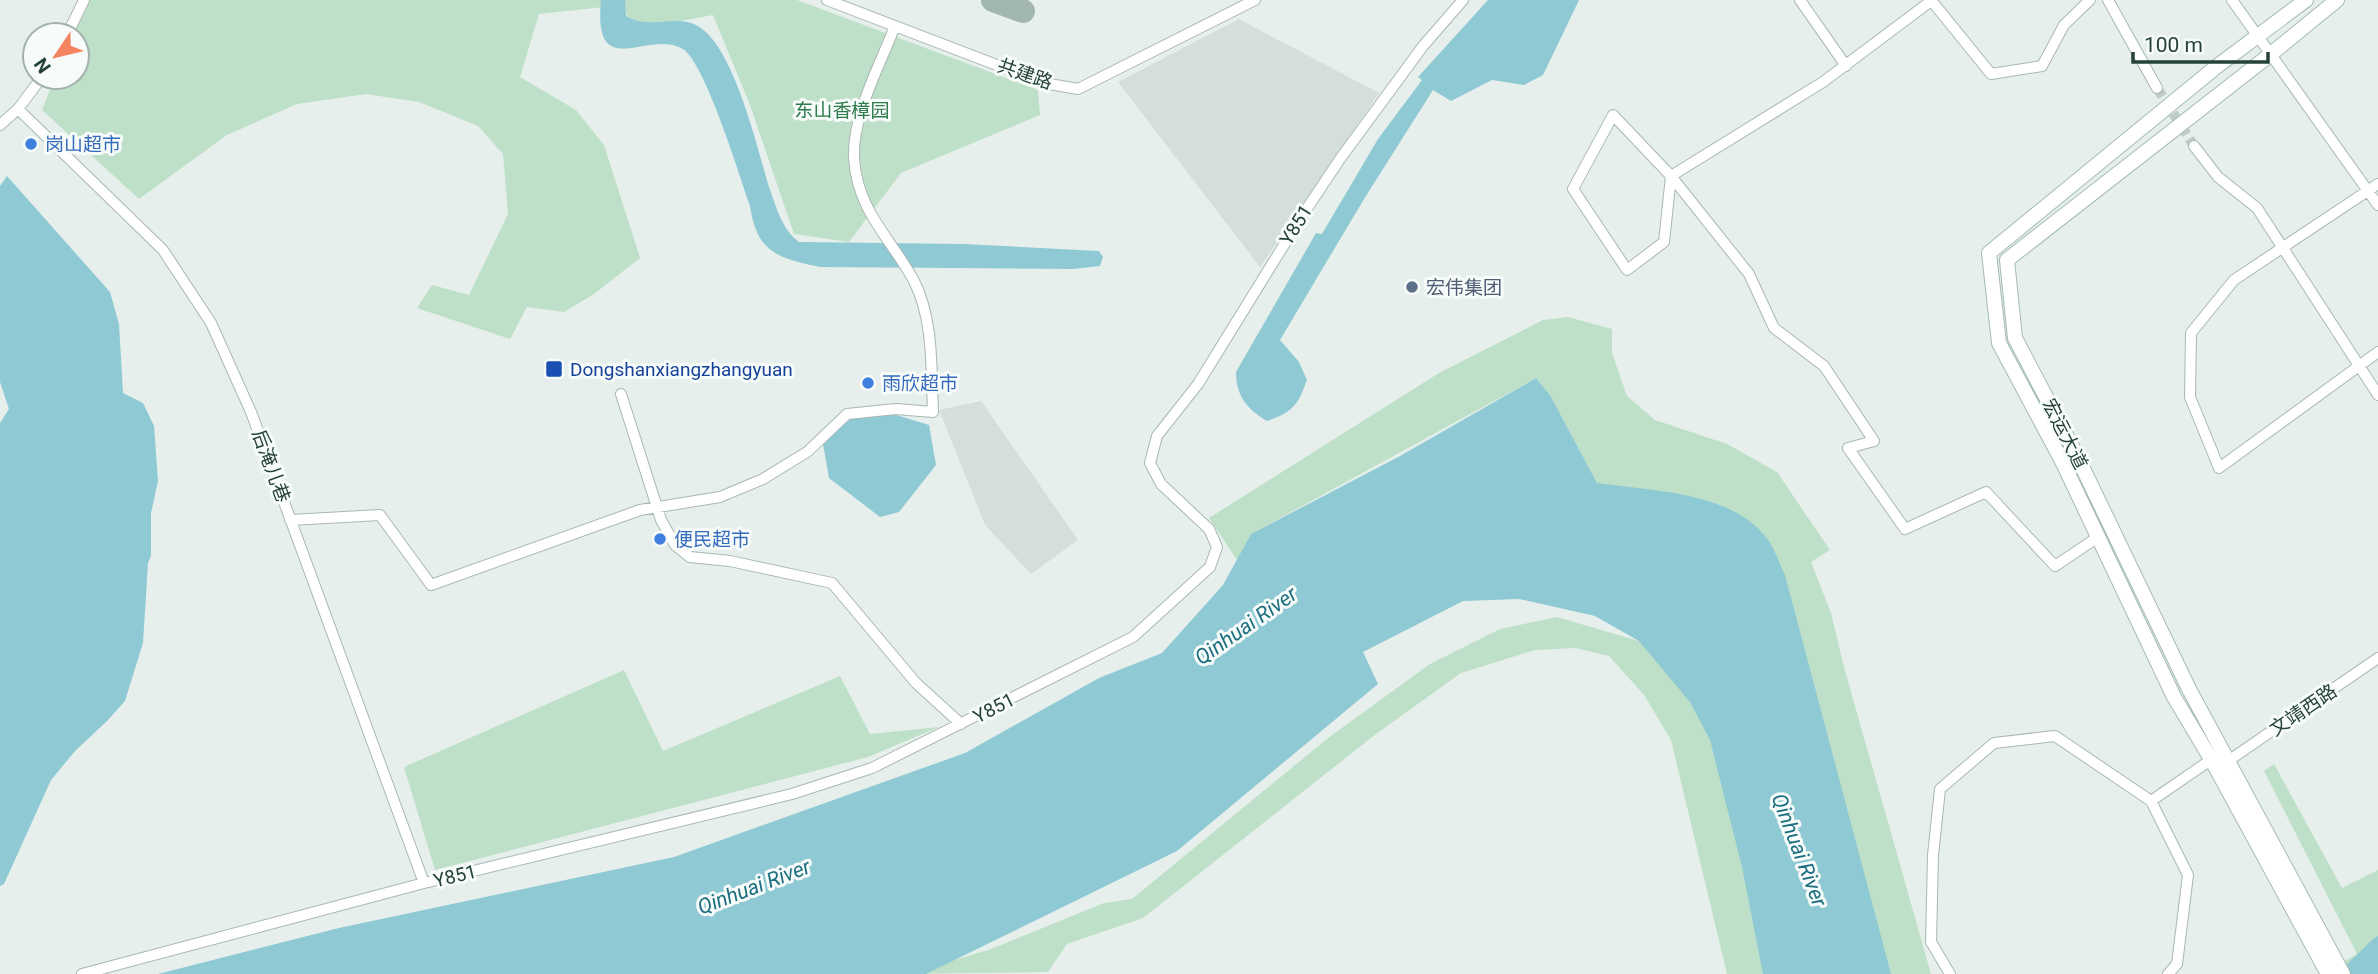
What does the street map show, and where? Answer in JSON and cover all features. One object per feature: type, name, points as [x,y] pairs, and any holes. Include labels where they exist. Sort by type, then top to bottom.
[{"type":"main road","name":"宏运大道","points":[[2221,757],[2174,696],[2063,463],[1999,343],[1989,253],[2216,67],[2306,0]]},
{"type":"main road","name":"宏运大道","points":[[2337,0],[2007,260],[2015,338],[2077,456],[2221,757],[2337,972]]},
{"type":"street","points":[[74,21],[84,0]]},
{"type":"street","name":"共建路","points":[[827,0],[1044,83],[1078,89],[1255,0]]},
{"type":"street","name":"Y851","points":[[82,974],[424,883],[792,794],[872,768],[1133,637],[1210,568],[1217,547],[1209,529],[1161,484],[1150,463],[1157,436],[1198,384],[1340,159],[1423,46],[1463,0]]},
{"type":"street","points":[[1800,0],[1846,66]]},
{"type":"street","points":[[1671,176],[1846,66],[1931,0],[1991,74],[2042,66],[2064,25],[2090,0]]},
{"type":"street","points":[[2108,0],[2157,88]]},
{"type":"street","points":[[2232,0],[2378,205]]},
{"type":"street","points":[[290,520],[380,515],[431,585],[640,510],[720,497],[763,479],[807,452],[847,414],[896,409],[933,412],[930,346],[923,307],[914,282],[867,210],[854,156],[860,116],[895,26]]},
{"type":"street","points":[[0,125],[18,109],[32,91]]},
{"type":"street","name":"后淹儿巷","points":[[18,109],[163,250],[211,323],[251,412],[424,883]]},
{"type":"street","points":[[1671,176],[1664,242],[1627,270],[1573,188],[1612,115],[1671,176],[1749,274],[1774,328],[1824,366],[1874,441],[1849,448],[1905,529],[1986,492],[2055,566],[2098,537]]},
{"type":"street","points":[[2194,146],[2218,177],[2257,208],[2378,395]]},
{"type":"street","points":[[2378,184],[2234,280],[2191,333],[2190,397],[2219,468],[2378,352]]},
{"type":"street","points":[[621,394],[661,520],[675,545],[690,557],[730,561],[832,583],[916,683],[961,724]]},
{"type":"street","name":"文靖西路","points":[[2151,801],[2378,658]]},
{"type":"street","points":[[1950,974],[1931,942],[1933,855],[1940,789],[1994,743],[2055,736],[2151,801],[2188,875],[2177,964],[2168,974]]},
{"type":"shaded area","points":[[1239,19],[1379,93],[1260,267],[1118,82]]},
{"type":"shaded area","points":[[981,401],[1078,540],[1031,574],[985,525],[939,410]]},
{"type":"green space","name":"东山香樟园","points":[[88,0],[797,0],[1038,90],[1040,115],[901,173],[849,242],[794,234],[750,105],[713,15],[633,30],[623,5],[539,14],[520,77],[576,110],[604,145],[640,258],[594,294],[564,312],[527,307],[510,339],[417,308],[432,285],[469,295],[508,214],[503,154],[478,126],[419,102],[366,94],[297,104],[227,135],[139,199],[42,110],[49,91],[91,91],[91,21],[79,21]]},
{"type":"green space","points":[[1568,317],[1612,329],[1612,353],[1627,396],[1655,420],[1727,444],[1777,472],[1830,550],[1811,562],[1831,613],[1931,974],[1727,974],[1671,740],[1644,695],[1609,656],[1576,648],[1535,650],[1461,673],[1376,734],[1143,918],[1067,944],[1048,972],[909,974],[991,949],[1104,903],[1132,899],[1328,738],[1430,664],[1500,629],[1557,617],[1639,641],[1597,483],[1550,395],[1536,378],[1251,534],[1237,560],[1209,518],[1439,373],[1543,320]]},
{"type":"green space","points":[[624,670],[663,751],[840,676],[870,734],[939,727],[868,757],[435,870],[404,767]]},
{"type":"green space","points":[[2274,764],[2342,888],[2378,870],[2378,974],[2323,974],[2357,954],[2264,771]]},
{"type":"water","points":[[601,0],[625,0],[626,16],[635,20],[689,22],[711,37],[723,54],[743,99],[780,217],[788,231],[799,242],[963,244],[1099,251],[1103,257],[1100,266],[1073,269],[820,267],[781,256],[764,244],[758,234],[721,122],[692,59],[683,49],[669,44],[614,47],[605,41],[601,26]]},
{"type":"water","points":[[1488,0],[1579,0],[1543,75],[1524,85],[1492,80],[1451,101],[1433,90],[1280,340],[1299,362],[1307,380],[1301,396],[1289,411],[1267,421],[1244,401],[1238,388],[1236,372],[1316,233],[1322,234],[1378,139],[1422,80],[1418,77]]},
{"type":"water","points":[[7,176],[110,292],[119,324],[123,393],[143,403],[154,426],[158,481],[151,513],[151,556],[148,563],[143,643],[125,701],[75,751],[51,780],[4,884],[0,886],[0,423],[9,409],[0,382],[0,186]]},
{"type":"water","name":"Qinhuai River","points":[[1536,378],[1550,395],[1597,483],[1664,491],[1710,502],[1749,521],[1771,545],[1785,575],[1891,974],[1763,974],[1742,867],[1710,740],[1690,702],[1639,641],[1595,616],[1519,599],[1463,601],[1363,652],[1378,684],[1177,851],[926,974],[158,974],[339,928],[674,857],[965,753],[1099,678],[1162,653],[1223,585],[1251,534],[1400,456]]},
{"type":"water","points":[[893,414],[929,425],[936,465],[899,512],[880,517],[829,478],[823,444],[850,419]]},
{"type":"water","points":[[2378,936],[2378,974],[2337,974],[2373,939]]},
{"type":"taxiway","points":[[993,0],[1023,11]]},
{"type":"tunnel","points":[[2157,88],[2194,146]]},
{"type":"place","name":"岗山超市","points":[[31,144]]},
{"type":"place","name":"宏伟集团","points":[[1412,287]]},
{"type":"place","name":"Dongshanxiangzhangyuan","points":[[554,369]]},
{"type":"place","name":"雨欣超市","points":[[868,383]]},
{"type":"place","name":"便民超市","points":[[660,539]]}]
